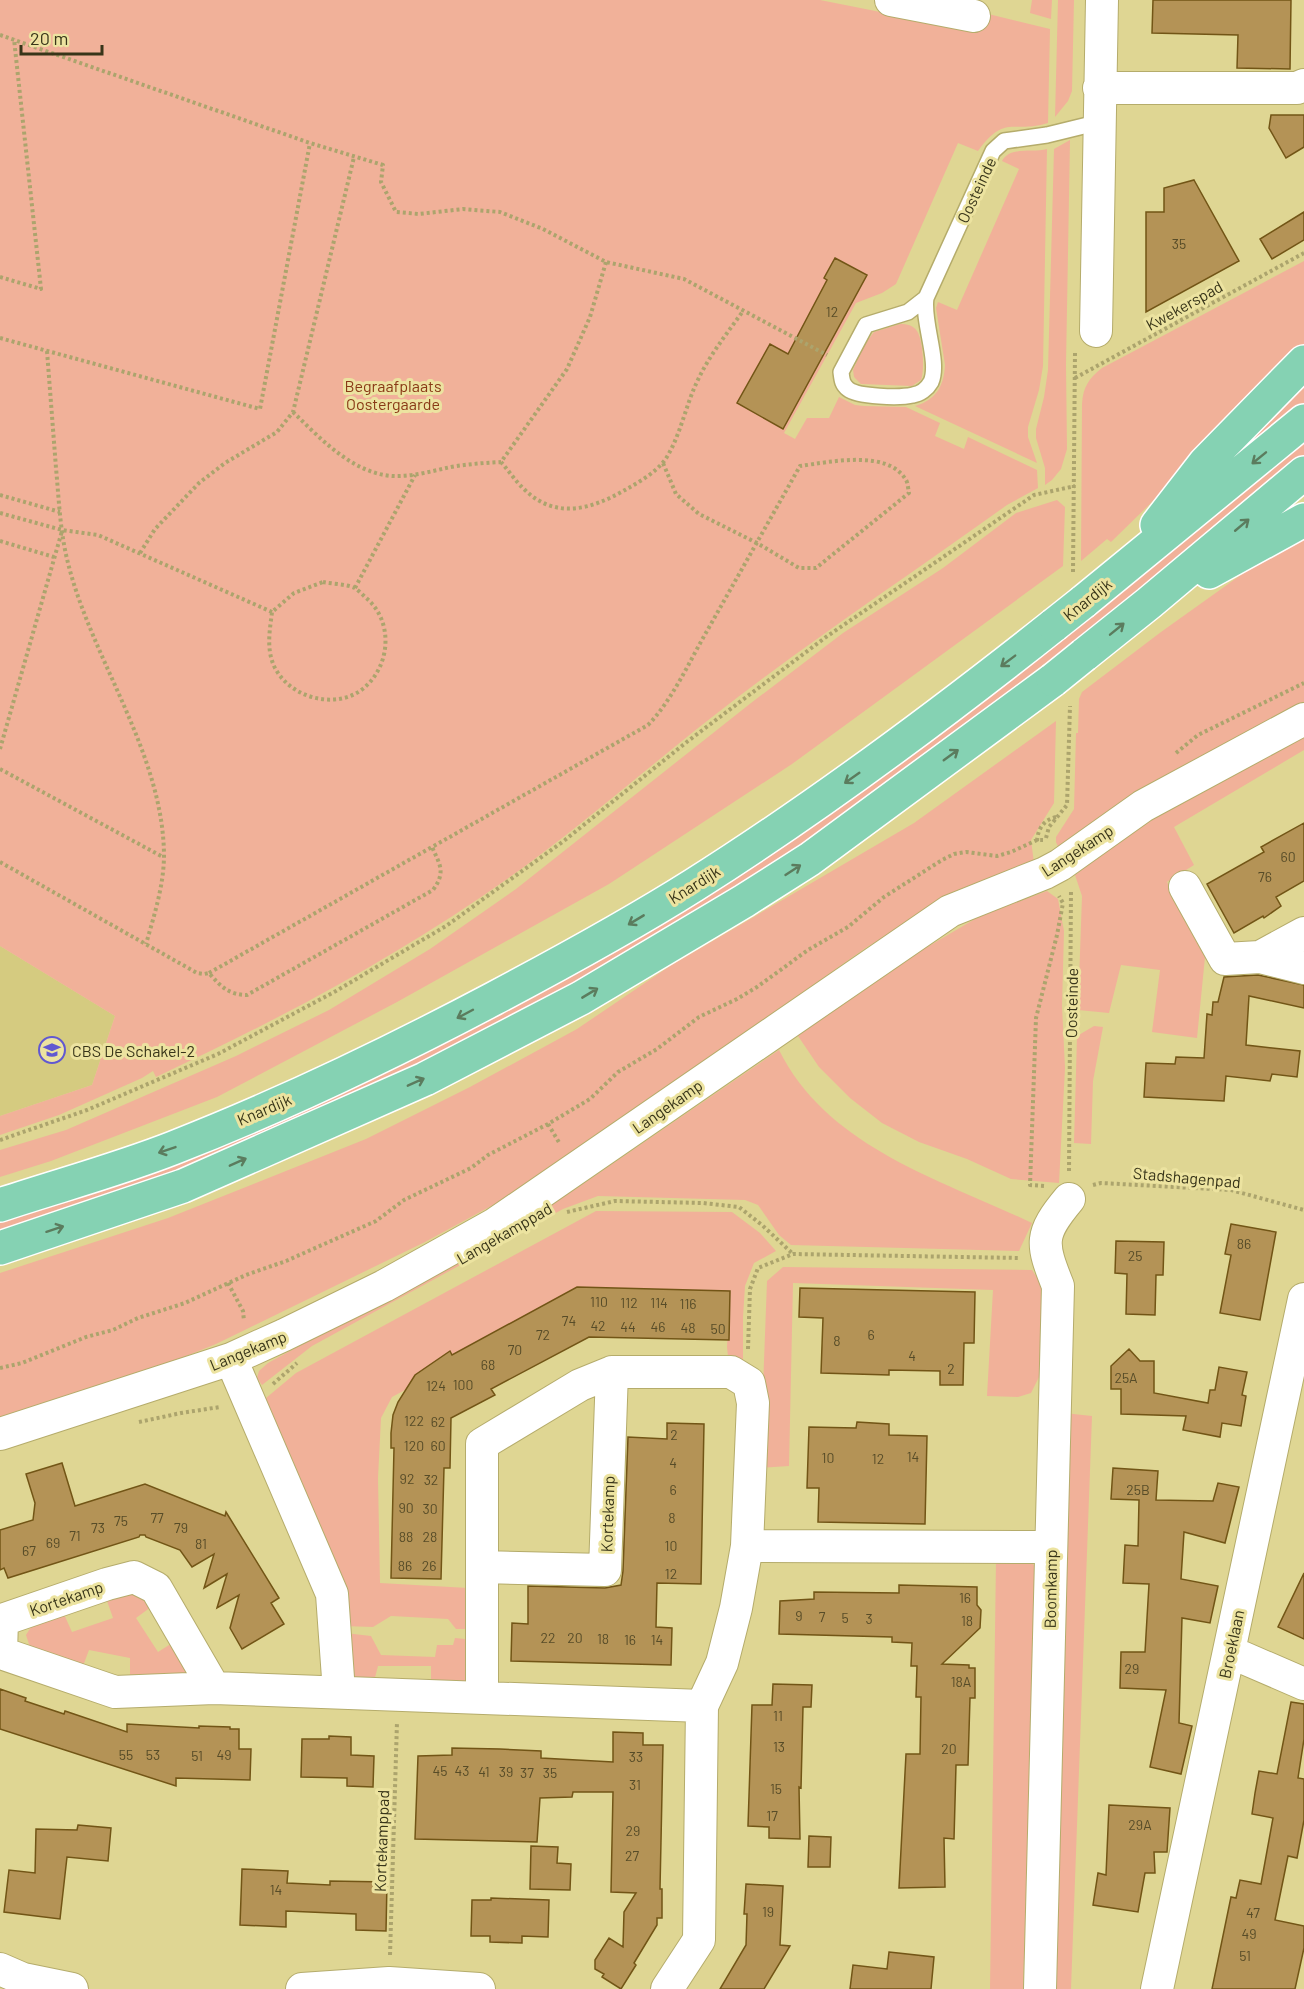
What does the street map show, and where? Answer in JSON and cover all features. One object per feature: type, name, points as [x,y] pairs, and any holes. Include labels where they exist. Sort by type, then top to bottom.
[{"type":"main road","points":[[1123,570],[1204,463],[1304,362]]},
{"type":"main road","name":"Knardijk","points":[[0,1205],[172,1149],[360,1067],[566,961],[692,886],[896,747],[1083,602],[1304,421]]},
{"type":"main road","points":[[0,1248],[183,1186],[425,1078],[581,998],[810,859],[1053,680],[1304,473]]},
{"type":"main road","points":[[1149,603],[1304,520]]},
{"type":"street","points":[[891,0],[974,16]]},
{"type":"street","points":[[1096,331],[1102,0]]},
{"type":"street","points":[[1100,88],[1297,88],[1304,85]]},
{"type":"street","name":"Langekamp","points":[[0,1434],[242,1354],[384,1286],[495,1224],[950,911],[1052,869],[1143,806],[1304,718]]},
{"type":"street","points":[[1185,887],[1225,959],[1260,957],[1304,968]]},
{"type":"street","points":[[1260,957],[1304,933]]},
{"type":"street","name":"Boomkamp","points":[[1040,1989],[1058,1286],[1047,1258],[1044,1238],[1052,1219],[1069,1193]]},
{"type":"street","name":"Broeklaan","points":[[1157,1989],[1304,1299]]},
{"type":"street","points":[[242,1354],[248,1398],[332,1594],[339,1692]]},
{"type":"street","points":[[482,1698],[482,1444],[580,1385],[612,1372],[731,1372],[748,1383],[753,1403],[747,1546],[736,1608],[722,1663],[702,1706],[699,1940],[668,1989]]},
{"type":"street","name":"Kortekamp","points":[[482,1568],[605,1570],[612,1372]]},
{"type":"street","points":[[747,1546],[1051,1547]]},
{"type":"street","name":"Kortekamp","points":[[214,1688],[156,1588],[134,1577],[2,1620],[1,1653],[115,1692],[214,1688],[702,1706]]},
{"type":"street","points":[[1230,1652],[1304,1684]]},
{"type":"street","points":[[0,1969],[23,1979],[72,1989]]},
{"type":"street","points":[[302,1989],[389,1983],[479,1989]]},
{"type":"lane","name":"Oosteinde","points":[[845,364],[841,372],[842,381],[855,393],[869,396],[912,396],[924,391],[931,382],[933,372],[925,314],[926,298],[993,151],[1004,141],[1047,135],[1100,122]]},
{"type":"lane","points":[[845,364],[866,325],[908,312],[926,298]]},
{"type":"path","points":[[0,35],[310,143],[382,165],[381,182],[396,212],[419,214],[463,209],[500,212],[543,229],[606,261],[684,279],[845,364]]},
{"type":"path","points":[[0,277],[41,289],[14,39]]},
{"type":"path","points":[[0,338],[260,409],[310,143]]},
{"type":"path","points":[[140,553],[155,529],[199,483],[225,463],[278,432],[293,412],[354,157]]},
{"type":"path","name":"Kwekerspad","points":[[1075,486],[1074,378],[1304,253]]},
{"type":"path","points":[[293,412],[327,443],[361,466],[377,473],[392,476],[415,474],[501,462],[546,400],[572,359],[590,317],[606,261]]},
{"type":"path","points":[[501,462],[524,489],[537,500],[552,506],[570,509],[592,506],[644,479],[663,463],[671,450],[709,358],[743,311]]},
{"type":"path","points":[[47,351],[60,512],[68,563],[79,597],[143,755],[153,784],[162,830],[164,857],[160,890],[146,944]]},
{"type":"path","points":[[0,862],[196,973],[209,973],[648,725],[657,716],[681,678],[756,543],[800,466],[860,459],[891,465],[907,480],[909,493],[816,568],[799,568],[756,543],[699,514],[676,494],[663,463]]},
{"type":"path","points":[[355,588],[415,474]]},
{"type":"path","points":[[0,1140],[87,1110],[218,1054],[336,991],[446,927],[565,840],[688,741],[826,637],[1034,495],[1075,486],[1074,550]]},
{"type":"path","points":[[0,495],[60,512]]},
{"type":"path","points":[[0,513],[62,530],[98,535],[272,612]]},
{"type":"path","points":[[0,749],[62,530]]},
{"type":"path","points":[[0,541],[54,557]]},
{"type":"path","points":[[323,582],[355,588],[374,604],[385,626],[386,651],[377,674],[359,691],[336,700],[311,698],[289,686],[274,666],[268,642],[272,612],[294,592],[323,582]]},
{"type":"path","points":[[0,769],[164,857]]},
{"type":"path","name":"Oosteinde","points":[[1052,869],[1046,840],[1049,827],[1057,816],[1047,819],[1037,834],[1037,857],[1052,869],[1071,884],[1073,904],[1069,1193]]},
{"type":"path","points":[[209,973],[230,993],[247,995],[256,992],[433,890],[439,881],[441,871],[432,847]]},
{"type":"path","points":[[1052,869],[1054,885],[1062,903],[1057,935],[1036,1018],[1030,1185],[1069,1193]]},
{"type":"path","points":[[0,1368],[22,1363],[86,1337],[113,1330],[138,1318],[185,1303],[376,1221],[404,1200],[471,1168],[488,1155],[548,1124]]},
{"type":"path","name":"Stadshagenpad","points":[[1069,1193],[1101,1183],[1231,1190],[1304,1210]]},
{"type":"path","name":"Langekamppad","points":[[565,1213],[615,1201],[703,1203],[739,1207],[794,1254]]},
{"type":"path","points":[[748,1383],[750,1289],[758,1268],[794,1254],[1047,1258]]},
{"type":"path","points":[[228,1283],[243,1311],[242,1354]]},
{"type":"path","points":[[137,1423],[200,1409],[229,1407],[269,1388],[301,1360]]},
{"type":"path","name":"Kortekamppad","points":[[389,1983],[398,1695]]},
{"type":"shaded area","name":"CBS De Schakel-2","points":[[0,946],[115,1016],[92,1085],[0,1116]]},
{"type":"green space","name":"Begraafplaats Oostergaarde","points":[[0,0],[820,0],[971,30],[976,11],[1050,29],[1048,123],[1003,128],[987,139],[978,151],[958,143],[896,284],[882,293],[856,303],[784,433],[795,439],[807,418],[829,418],[839,397],[855,405],[906,407],[940,423],[935,436],[964,449],[968,437],[1037,470],[1038,488],[1007,505],[771,672],[532,861],[396,951],[302,1005],[156,1077],[153,1071],[59,1115],[0,1135],[0,1116],[92,1085],[115,1016],[0,946]]},
{"type":"green space","points":[[1032,0],[1052,0],[1051,19],[1030,13]]},
{"type":"green space","points":[[1058,0],[1074,0],[1072,91],[1068,101],[1055,117]]},
{"type":"green space","points":[[1070,140],[1066,365],[1067,449],[1061,469],[1045,485],[1045,468],[1036,438],[1036,429],[1048,370],[1054,149]]},
{"type":"green space","points":[[1047,149],[1043,366],[1039,390],[1028,427],[1028,437],[1037,463],[915,406],[933,396],[941,386],[943,379],[945,365],[936,308],[938,302],[957,310],[1019,169],[1002,161],[1010,153]]},
{"type":"green space","points":[[1304,261],[1304,350],[1111,542],[1107,539],[1081,561],[1082,404],[1085,388],[1090,379],[1102,368]]},
{"type":"green space","points":[[900,324],[912,326],[919,335],[923,362],[921,380],[912,386],[861,384],[854,377],[853,370],[864,345],[874,332]]},
{"type":"green space","points":[[1304,379],[1304,406],[1220,477],[1212,467]]},
{"type":"green space","points":[[1304,436],[1304,455],[1130,599],[801,848],[572,991],[415,1069],[176,1177],[0,1235],[0,1217],[571,972]]},
{"type":"green space","points":[[1057,500],[1065,507],[1063,566],[792,764],[609,884],[397,1002],[217,1097],[51,1161],[0,1177],[0,1150],[66,1130],[236,1056],[329,1010],[430,949],[516,889],[843,633],[943,568],[1016,513]]},
{"type":"green space","points":[[1304,530],[1304,706],[1059,849],[1056,837],[1074,809],[1076,733],[1078,733],[1079,699],[1082,692],[1161,632]]},
{"type":"green space","points":[[1056,721],[1054,803],[1031,840],[1034,863],[974,886],[867,947],[530,1185],[425,1242],[216,1344],[87,1396],[0,1426],[0,1273],[168,1218],[366,1139],[470,1087],[577,1029],[670,966],[914,823]]},
{"type":"green space","points":[[1304,733],[1304,750],[1174,827],[1194,865],[1167,882],[1205,957],[1197,1038],[1152,1032],[1160,970],[1121,965],[1109,1013],[1078,1010],[1082,896],[1075,875],[1150,818]]},
{"type":"green space","points":[[1047,891],[1058,899],[1064,931],[1062,1006],[1065,1068],[1059,1183],[1011,1179],[967,1159],[919,1142],[882,1123],[850,1098],[819,1067],[798,1036],[883,973],[980,916]]},
{"type":"green space","points":[[1094,1026],[1103,1027],[1093,1081],[1091,1144],[1074,1143],[1077,1036]]},
{"type":"green space","points":[[779,1050],[800,1084],[826,1112],[856,1136],[924,1175],[1032,1223],[1019,1251],[791,1245],[779,1235],[758,1205],[745,1200],[598,1196],[563,1209],[312,1346],[262,1385],[257,1378],[259,1371],[268,1363],[453,1262],[577,1188]]},
{"type":"green space","points":[[596,1211],[732,1212],[760,1233],[776,1251],[754,1263],[745,1286],[743,1366],[729,1366],[727,1347],[730,1292],[575,1298],[392,1397],[381,1418],[378,1478],[380,1583],[468,1588],[467,1629],[456,1629],[448,1619],[391,1616],[373,1627],[343,1626],[260,1403],[296,1373]]},
{"type":"green space","points":[[783,1267],[1032,1270],[1042,1285],[1040,1375],[1031,1393],[1018,1397],[987,1396],[993,1290],[793,1283],[789,1466],[760,1468],[767,1281]]},
{"type":"green space","points":[[1064,1413],[1092,1416],[1071,1989],[1050,1989]]},
{"type":"green space","points":[[996,1560],[1029,1561],[1036,1567],[1023,1989],[990,1989]]},
{"type":"green space","points":[[129,1592],[141,1594],[151,1607],[136,1618],[158,1652],[177,1640],[190,1666],[185,1678],[130,1678],[130,1658],[89,1650],[83,1666],[30,1647],[26,1635],[31,1627],[63,1612],[72,1632],[113,1618],[106,1598]]},
{"type":"green space","points":[[345,1633],[371,1636],[381,1655],[435,1657],[437,1645],[453,1645],[455,1638],[465,1639],[465,1669],[470,1672],[466,1686],[431,1696],[431,1666],[378,1666],[372,1689],[343,1673]]},
{"type":"building","points":[[1153,0],[1291,0],[1290,69],[1237,68],[1238,35],[1152,33]]},
{"type":"building","points":[[1271,115],[1304,115],[1304,147],[1286,158],[1269,128]]},
{"type":"building","points":[[1194,180],[1239,261],[1146,312],[1146,212],[1164,212],[1164,188]]},
{"type":"building","points":[[1304,212],[1304,240],[1272,259],[1260,239]]},
{"type":"building","points":[[835,258],[867,275],[783,429],[737,403],[770,344],[788,354],[827,280],[824,278]]},
{"type":"building","points":[[1304,823],[1304,881],[1276,897],[1281,906],[1264,918],[1263,916],[1234,933],[1207,884],[1264,852],[1261,847]]},
{"type":"building","points":[[1258,975],[1304,985],[1304,1008],[1249,996],[1246,1045],[1300,1051],[1297,1077],[1272,1074],[1270,1081],[1226,1076],[1224,1101],[1144,1097],[1146,1063],[1175,1064],[1176,1057],[1204,1058],[1207,1014],[1212,1015],[1213,1002],[1218,1002],[1224,977]]},
{"type":"building","points":[[1231,1224],[1276,1232],[1260,1320],[1220,1313],[1231,1255],[1225,1254]]},
{"type":"building","points":[[1116,1241],[1164,1242],[1163,1275],[1156,1275],[1155,1315],[1126,1314],[1127,1274],[1115,1273]]},
{"type":"building","points":[[577,1287],[730,1291],[729,1340],[589,1337],[491,1389],[495,1395],[451,1418],[450,1468],[444,1468],[441,1579],[391,1578],[393,1415],[398,1402],[415,1375],[450,1351],[452,1355]]},
{"type":"building","points":[[800,1288],[975,1292],[974,1343],[964,1343],[963,1385],[940,1385],[940,1371],[889,1370],[889,1375],[821,1373],[823,1318],[799,1317]]},
{"type":"building","points":[[1129,1349],[1140,1361],[1154,1361],[1154,1393],[1208,1403],[1210,1390],[1215,1390],[1219,1367],[1247,1372],[1242,1395],[1246,1396],[1241,1426],[1222,1423],[1220,1437],[1183,1430],[1186,1416],[1121,1414],[1121,1389],[1111,1389],[1111,1366]]},
{"type":"building","points":[[857,1422],[889,1424],[889,1435],[927,1436],[925,1524],[818,1522],[819,1488],[807,1488],[809,1427],[856,1428]]},
{"type":"building","points":[[667,1423],[704,1424],[701,1584],[657,1583],[656,1627],[672,1628],[671,1665],[511,1661],[512,1623],[528,1624],[528,1586],[605,1588],[621,1585],[628,1437],[667,1439]]},
{"type":"building","points":[[62,1463],[75,1506],[145,1484],[225,1516],[226,1512],[279,1598],[271,1603],[284,1624],[242,1649],[230,1628],[239,1595],[217,1608],[227,1574],[204,1588],[214,1554],[192,1567],[180,1550],[145,1535],[8,1578],[4,1568],[0,1570],[0,1530],[33,1520],[35,1503],[26,1474]]},
{"type":"building","points":[[1113,1468],[1158,1471],[1156,1500],[1213,1501],[1218,1483],[1239,1487],[1225,1543],[1184,1532],[1181,1579],[1218,1586],[1210,1623],[1182,1618],[1179,1723],[1192,1726],[1181,1774],[1150,1767],[1166,1690],[1120,1688],[1121,1652],[1145,1652],[1149,1584],[1123,1583],[1125,1545],[1138,1546],[1139,1500],[1111,1499]]},
{"type":"building","points":[[1304,1573],[1304,1639],[1278,1627]]},
{"type":"building","points":[[899,1585],[977,1587],[977,1605],[981,1610],[980,1628],[942,1664],[969,1665],[969,1668],[975,1668],[975,1698],[970,1698],[968,1765],[956,1765],[954,1839],[944,1838],[945,1887],[899,1888],[906,1754],[920,1754],[921,1697],[916,1697],[917,1666],[911,1666],[912,1643],[892,1642],[892,1637],[779,1634],[780,1601],[814,1599],[814,1592],[899,1593]]},
{"type":"building","points":[[773,1684],[812,1685],[811,1707],[803,1707],[801,1788],[799,1787],[800,1839],[769,1838],[769,1827],[748,1826],[752,1705],[772,1705]]},
{"type":"building","points":[[0,1689],[26,1698],[25,1701],[64,1714],[65,1711],[127,1732],[127,1724],[239,1729],[239,1749],[251,1749],[250,1780],[176,1778],[176,1786],[0,1729]]},
{"type":"building","points":[[1291,1702],[1304,1704],[1304,1739],[1298,1778],[1304,1779],[1304,1820],[1297,1858],[1288,1856],[1275,1920],[1304,1926],[1304,1948],[1295,1989],[1212,1989],[1231,1897],[1236,1898],[1240,1880],[1261,1884],[1273,1818],[1252,1814],[1255,1793],[1259,1771],[1277,1774]]},
{"type":"building","points":[[613,1732],[643,1733],[643,1745],[663,1745],[660,1889],[662,1889],[662,1918],[657,1918],[657,1925],[621,1989],[602,1977],[604,1974],[595,1969],[595,1960],[609,1938],[623,1947],[624,1912],[636,1893],[611,1892],[613,1792],[573,1792],[572,1797],[540,1798],[537,1842],[415,1839],[418,1756],[452,1755],[452,1748],[500,1749],[541,1751],[541,1758],[613,1762]]},
{"type":"building","points":[[329,1736],[351,1737],[351,1755],[374,1756],[373,1787],[347,1786],[347,1778],[301,1777],[302,1739],[329,1739]]},
{"type":"building","points":[[1109,1805],[1170,1808],[1167,1852],[1154,1852],[1155,1873],[1145,1873],[1138,1912],[1093,1905],[1098,1873],[1106,1875]]},
{"type":"building","points":[[78,1825],[111,1828],[108,1861],[67,1857],[60,1919],[4,1912],[9,1870],[35,1873],[36,1829],[77,1830]]},
{"type":"building","points":[[809,1836],[831,1837],[830,1867],[808,1867]]},
{"type":"building","points":[[531,1846],[558,1847],[557,1863],[571,1864],[570,1890],[530,1889]]},
{"type":"building","points":[[242,1869],[288,1871],[287,1883],[330,1885],[330,1881],[387,1882],[386,1931],[356,1930],[356,1914],[286,1911],[286,1927],[240,1925]]},
{"type":"building","points":[[746,1884],[783,1886],[780,1945],[790,1946],[764,1989],[720,1989],[746,1945],[747,1914],[744,1914]]},
{"type":"building","points":[[491,1898],[549,1900],[548,1937],[522,1936],[522,1943],[490,1942],[490,1936],[471,1936],[472,1900],[491,1900]]},
{"type":"building","points":[[889,1952],[934,1957],[931,1989],[850,1989],[853,1965],[887,1969]]},
{"type":"place","name":"CBS De Schakel-2","points":[[52,1050]]}]
